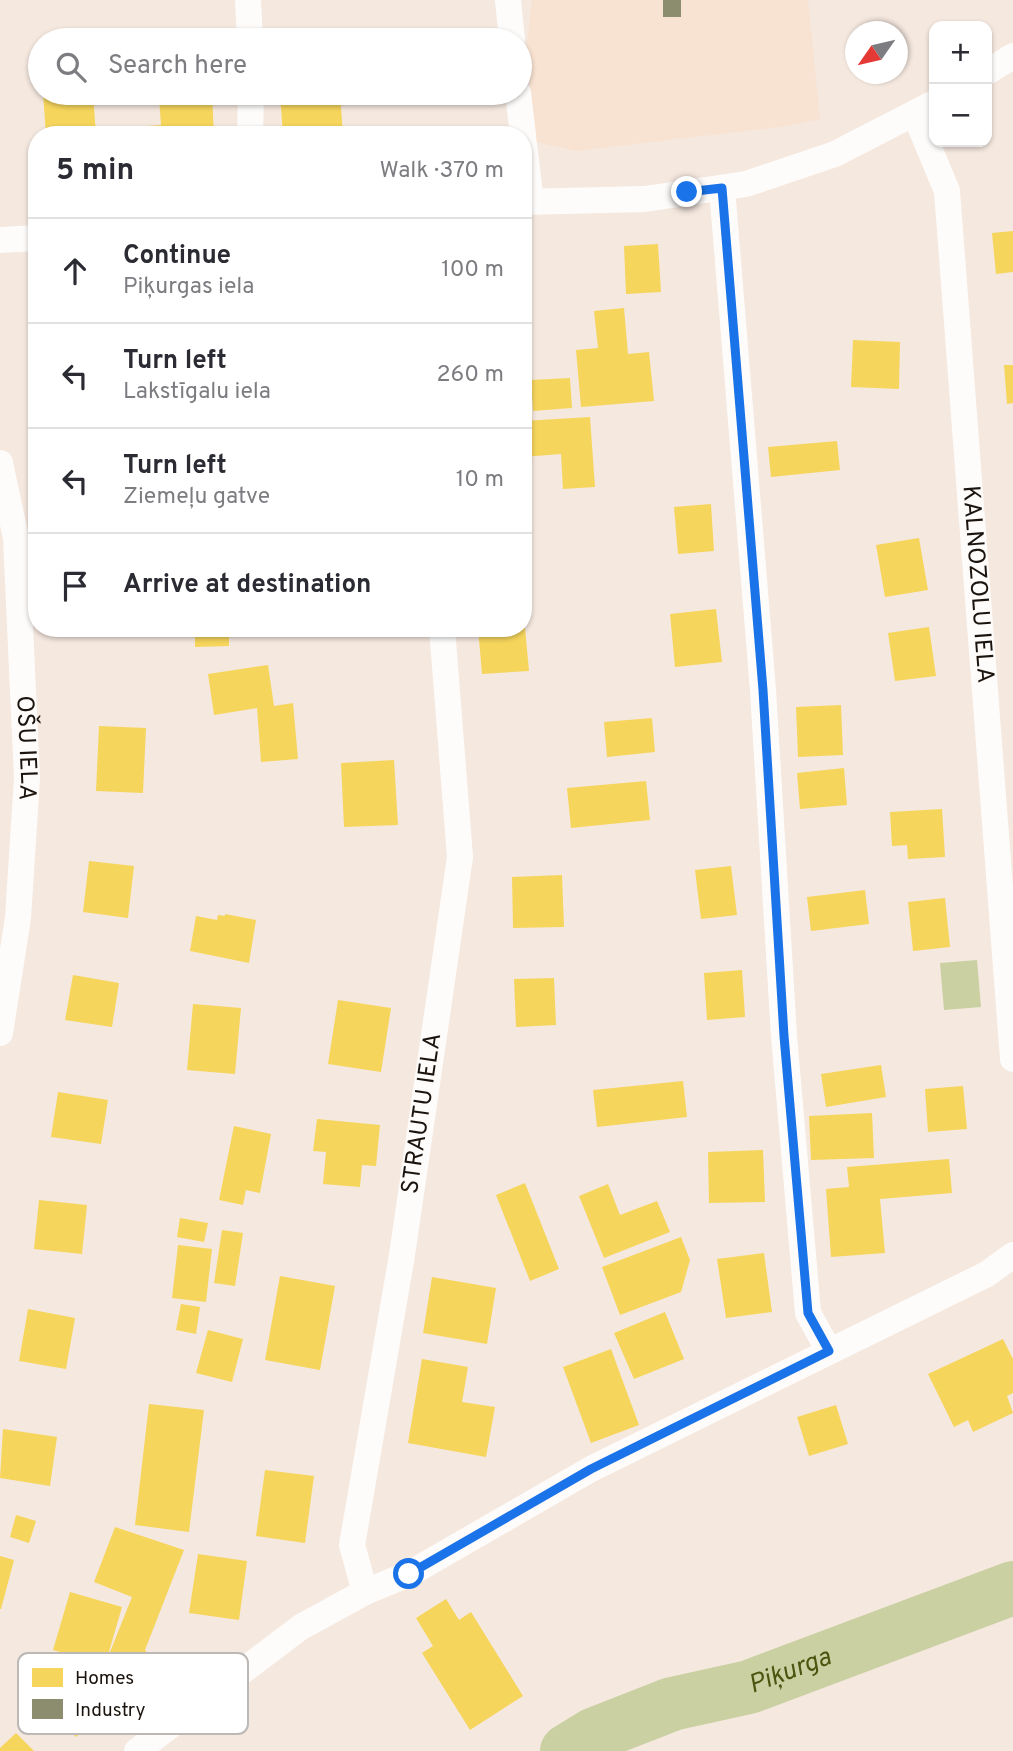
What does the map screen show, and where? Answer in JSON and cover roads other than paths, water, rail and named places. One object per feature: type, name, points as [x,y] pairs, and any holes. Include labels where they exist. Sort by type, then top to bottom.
[{"type":"street","points":[[248,0],[249,28]]},
{"type":"street","points":[[508,0],[511,28]]},
{"type":"street","points":[[992,69],[1013,56]]},
{"type":"street","points":[[250,126],[251,105]]},
{"type":"street","points":[[519,105],[522,126]]},
{"type":"street","points":[[532,201],[645,199],[746,184],[816,162],[925,109]]},
{"type":"street","name":"KALNOZOLU IELA","points":[[925,109],[947,191],[1013,1059]]},
{"type":"street","points":[[722,188],[763,690],[784,1036],[808,1313],[829,1351]]},
{"type":"street","points":[[0,240],[28,238]]},
{"type":"street","name":"OŠU IELA","points":[[0,463],[16,538],[27,778],[9,919],[0,1033]]},
{"type":"street","name":"STRAUTU IELA","points":[[365,1592],[352,1545],[402,1255],[460,856],[443,637]]},
{"type":"street","points":[[248,1667],[301,1627],[365,1592],[409,1574],[591,1469],[987,1274],[1013,1255]]},
{"type":"street","points":[[137,1751],[159,1734]]},
{"type":"waterway","name":"Piķurga","points":[[567,1751],[593,1735],[672,1704],[749,1687],[1013,1588]]}]
